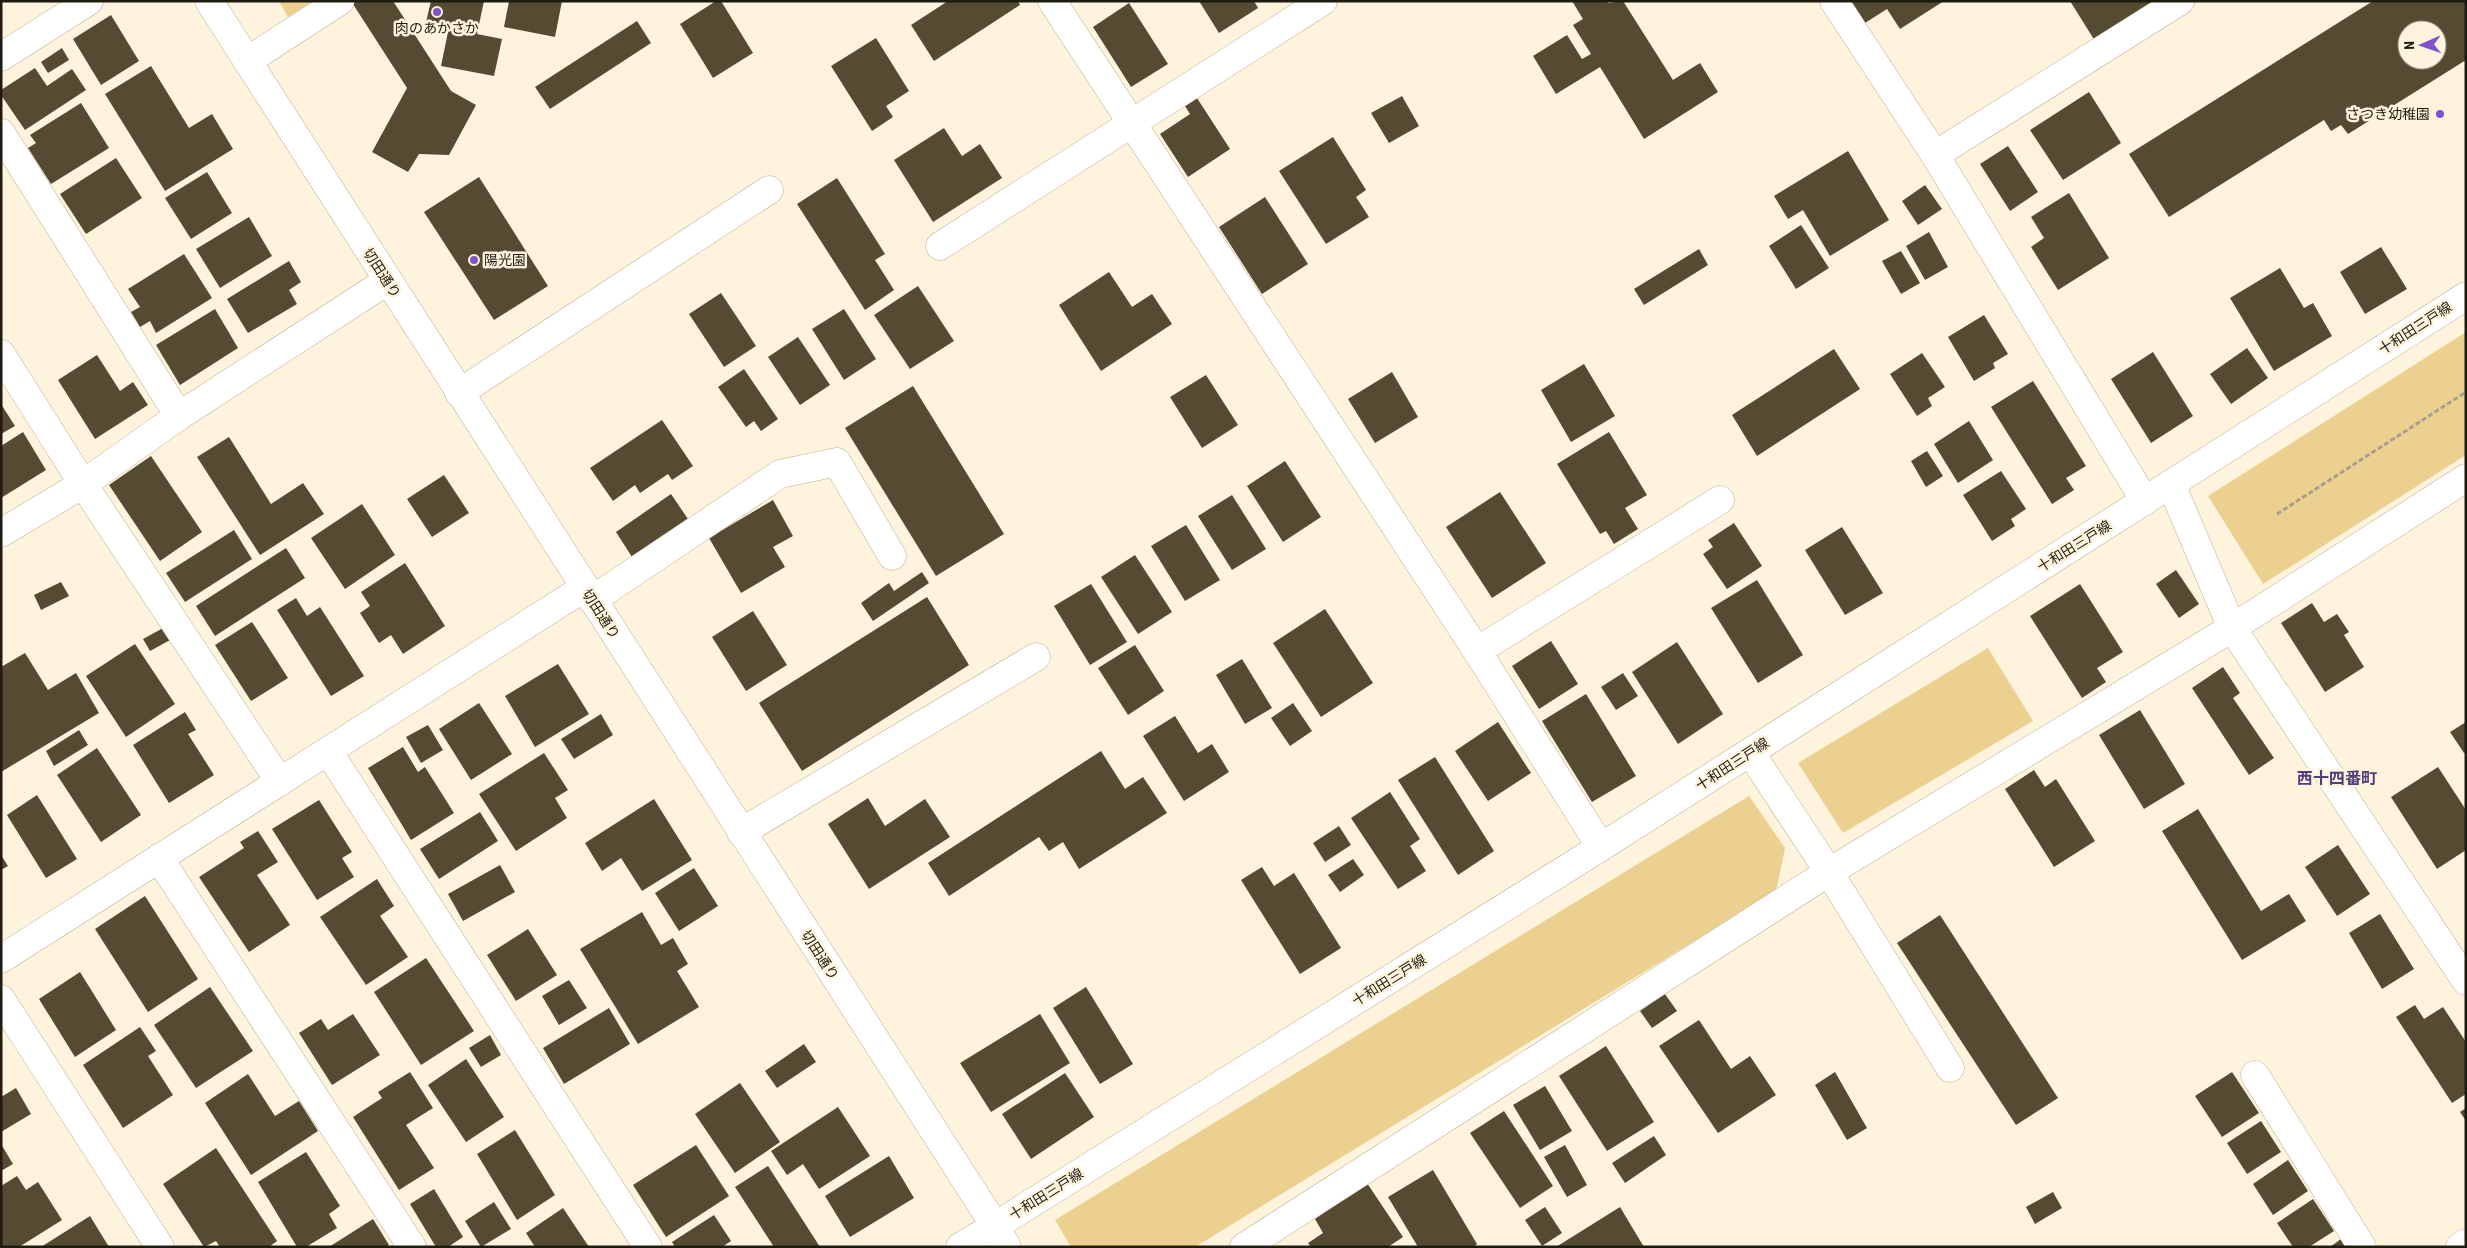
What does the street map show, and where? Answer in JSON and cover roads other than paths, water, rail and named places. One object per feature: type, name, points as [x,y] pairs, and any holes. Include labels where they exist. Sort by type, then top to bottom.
[{"type":"street","points":[[1,57],[89,1]]},
{"type":"street","name":"切田通り","points":[[209,1],[459,394],[1001,1236]]},
{"type":"street","points":[[247,61],[340,1]]},
{"type":"street","points":[[1052,1],[1477,651],[1601,847]]},
{"type":"street","points":[[940,246],[1323,1]]},
{"type":"street","points":[[1834,1],[1934,155],[2145,501]]},
{"type":"street","points":[[1934,155],[2180,1]]},
{"type":"street","points":[[1,133],[179,416]]},
{"type":"street","points":[[459,394],[769,190]]},
{"type":"street","points":[[1,533],[83,484],[179,416],[387,281]]},
{"type":"street","name":"十和田三戸線","points":[[960,1247],[1001,1236],[1601,847],[2466,296]]},
{"type":"street","points":[[1,354],[83,484],[280,782]]},
{"type":"street","points":[[1,959],[328,751],[588,594],[780,474],[837,462],[892,556]]},
{"type":"street","points":[[1244,1247],[1829,872],[2232,628],[2466,478]]},
{"type":"street","points":[[2171,484],[2232,628],[2466,981]]},
{"type":"street","points":[[1477,651],[1720,500]]},
{"type":"street","points":[[741,832],[1036,657]]},
{"type":"street","points":[[328,751],[648,1247]]},
{"type":"street","points":[[1750,752],[1829,872],[1950,1068]]},
{"type":"street","points":[[160,858],[412,1247]]},
{"type":"street","points":[[1,999],[160,1247]]},
{"type":"street","points":[[2256,1075],[2362,1247]]},
{"type":"street","points":[[2460,1247],[2466,1243]]},
{"type":"place","name":"肉のあかさか","points":[[437,12]]},
{"type":"place","name":"さつき幼稚園","points":[[2440,114]]},
{"type":"place","name":"陽光園","points":[[474,260]]},
{"type":"district","name":"西十四番町","points":[[2337,778]]}]
